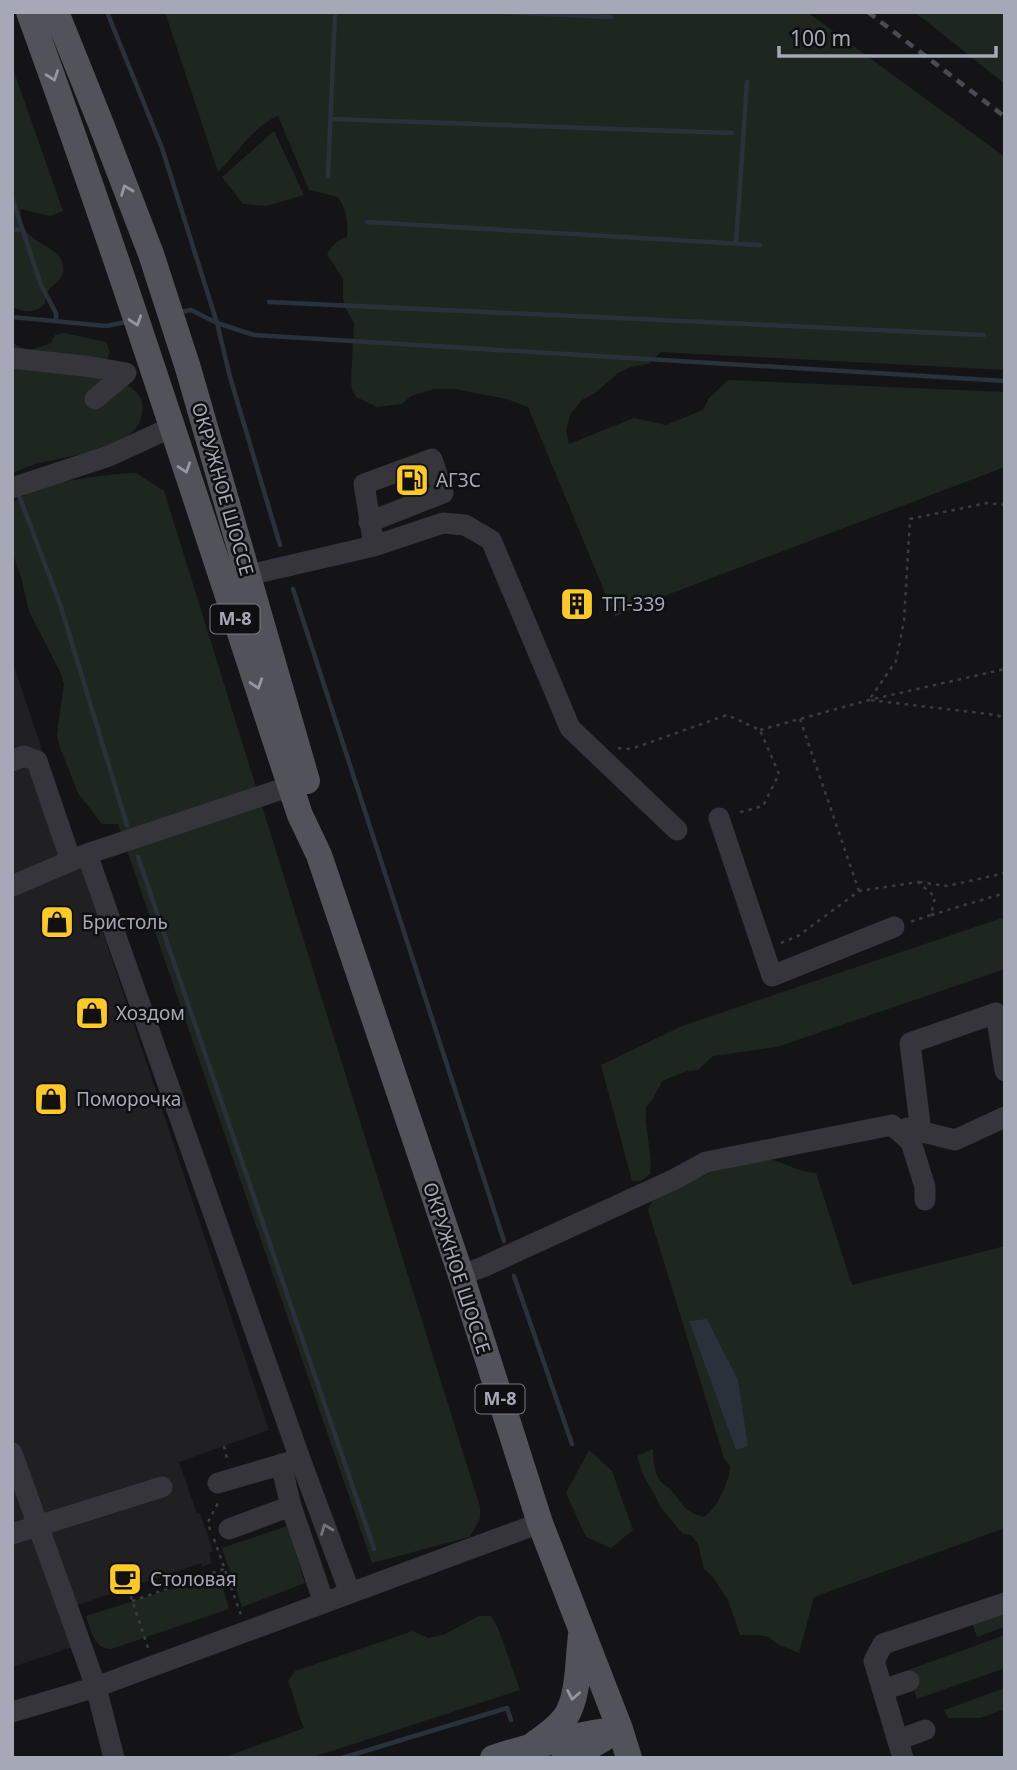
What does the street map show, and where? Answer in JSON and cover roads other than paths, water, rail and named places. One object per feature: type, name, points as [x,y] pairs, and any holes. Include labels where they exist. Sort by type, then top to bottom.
[{"type":"main road","name":"ОКРУЖНОЕ ШОССЕ","points":[[29,12],[117,261],[300,815],[320,855],[461,1275],[540,1523],[629,1758]]},
{"type":"main road","name":"ОКРУЖНОЕ ШОССЕ","points":[[56,12],[151,254],[188,368],[308,785],[320,855]]},
{"type":"main road","points":[[533,1745],[558,1726],[573,1702],[581,1630]]},
{"type":"main road","points":[[493,1758],[533,1745],[620,1729]]},
{"type":"main road","points":[[565,1758],[620,1729]]},
{"type":"lane","points":[[12,358],[126,373],[95,399]]},
{"type":"lane","points":[[12,488],[109,456],[172,427]]},
{"type":"lane","points":[[369,522],[374,546]]},
{"type":"lane","points":[[248,575],[374,546],[443,523],[466,525],[491,540],[570,728],[677,830]]},
{"type":"lane","points":[[12,761],[24,756],[37,761],[79,857],[290,1461],[350,1593]]},
{"type":"lane","points":[[12,886],[79,857],[291,786]]},
{"type":"lane","points":[[719,818],[772,976],[894,928]]},
{"type":"lane","points":[[921,1132],[910,1043],[996,1013],[1005,1071]]},
{"type":"lane","points":[[461,1275],[706,1162],[892,1125],[955,1140],[1005,1117]]},
{"type":"lane","points":[[892,1125],[911,1142],[925,1187],[925,1200]]},
{"type":"lane","points":[[12,1453],[96,1686],[114,1758]]},
{"type":"lane","points":[[225,1481],[290,1461]]},
{"type":"lane","points":[[290,1461],[291,1506],[324,1603]]},
{"type":"lane","points":[[12,1534],[162,1487]]},
{"type":"lane","points":[[229,1529],[291,1506]]},
{"type":"lane","points":[[12,1712],[96,1686],[540,1523]]},
{"type":"lane","points":[[925,1730],[900,1749],[874,1661],[883,1644],[1005,1603]]},
{"type":"lane","points":[[883,1690],[909,1681]]},
{"type":"waterway","points":[[107,12],[162,148],[217,323],[230,377],[280,545]]},
{"type":"waterway","points":[[328,176],[335,12]]},
{"type":"waterway","points":[[501,12],[611,17]]},
{"type":"waterway","points":[[736,244],[747,82]]},
{"type":"waterway","points":[[331,119],[732,133]]},
{"type":"waterway","points":[[12,198],[41,285],[56,313],[56,321]]},
{"type":"waterway","points":[[367,222],[760,245]]},
{"type":"waterway","points":[[12,230],[22,229]]},
{"type":"waterway","points":[[269,302],[984,335]]},
{"type":"waterway","points":[[180,312],[191,310],[217,323],[254,335],[1005,381]]},
{"type":"waterway","points":[[12,317],[106,326],[126,322]]},
{"type":"waterway","points":[[20,498],[60,604],[127,825]]},
{"type":"waterway","points":[[293,589],[504,1241]]},
{"type":"waterway","points":[[138,857],[374,1549]]},
{"type":"waterway","points":[[514,1276],[572,1444]]},
{"type":"waterway","points":[[342,1758],[507,1708],[511,1720]]},
{"type":"railway","points":[[868,12],[1005,117]]},
{"type":"place","name":"АГЗС","points":[[412,480]]},
{"type":"place","name":"ТП-339","points":[[577,604]]},
{"type":"place","name":"Бристоль","points":[[57,922]]},
{"type":"place","name":"Хоздом","points":[[92,1013]]},
{"type":"place","name":"Поморочка","points":[[51,1099]]},
{"type":"place","name":"Столовая","points":[[125,1579]]}]
